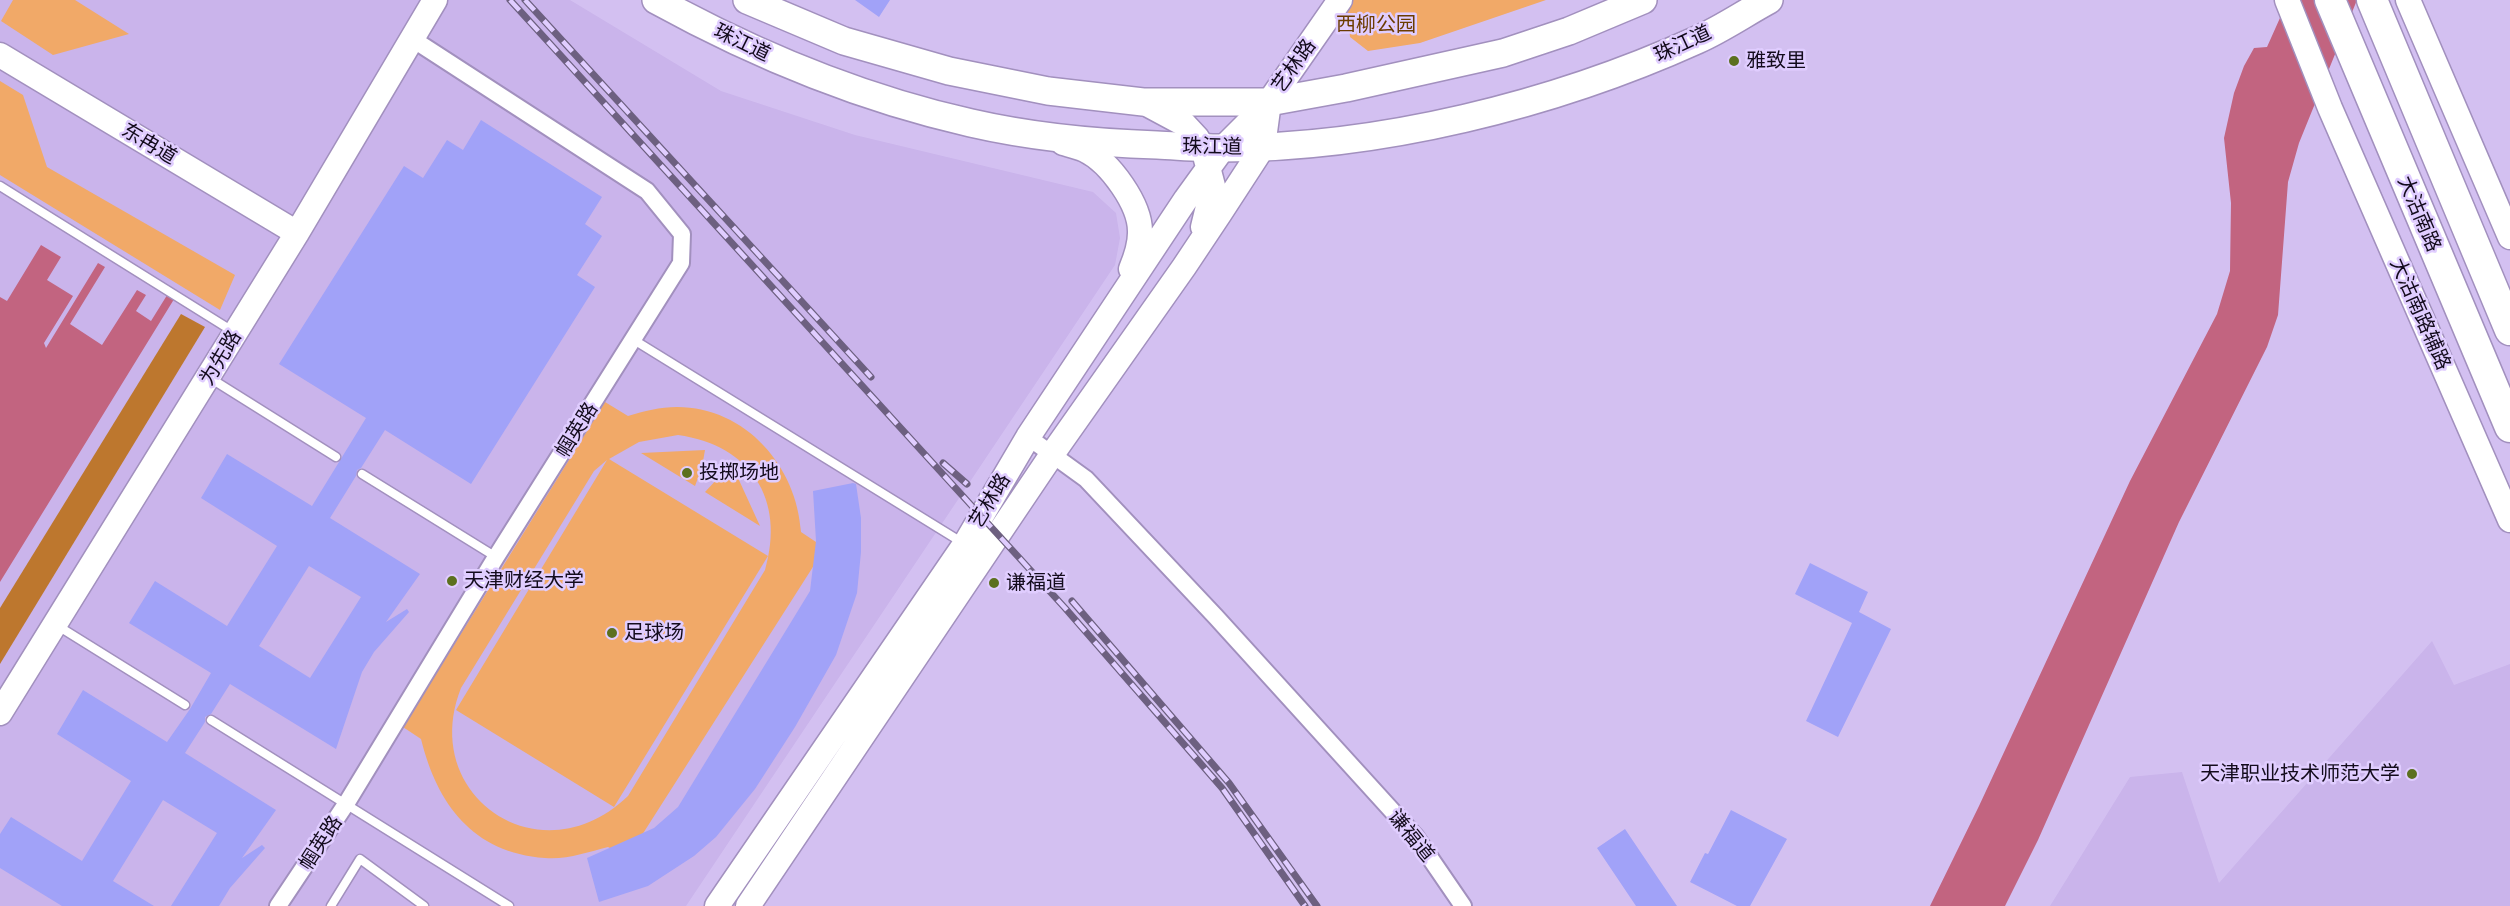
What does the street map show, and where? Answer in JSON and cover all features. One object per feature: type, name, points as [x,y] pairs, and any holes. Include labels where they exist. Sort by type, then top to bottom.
[{"type":"highway","name":"大沽南路","points":[[2330,0],[2510,428]]},
{"type":"highway","name":"大沽南路","points":[[2372,0],[2510,330]]},
{"type":"main road","name":"珠江道","points":[[656,0],[757,51],[816,77],[915,109],[1041,136],[1212,154],[1392,132],[1442,123],[1564,91],[1619,72],[1700,38],[1769,0]]},
{"type":"main road","name":"珠江道","points":[[747,0],[844,41],[949,70],[1048,91],[1143,102],[1269,102],[1346,88],[1503,53],[1569,31],[1643,0]]},
{"type":"street","name":"为先路","points":[[0,713],[209,378],[435,0]]},
{"type":"street","name":"艺林路","points":[[717,906],[965,544],[1028,437],[1212,154],[1269,102],[1340,0]]},
{"type":"street","name":"大沽南路辅路","points":[[2288,0],[2330,108],[2510,520]]},
{"type":"street","points":[[2408,0],[2510,237]]},
{"type":"street","name":"帼英路","points":[[278,906],[346,804],[496,557],[681,263],[682,234],[647,191],[411,38]]},
{"type":"street","name":"东冉道","points":[[0,55],[297,233]]},
{"type":"street","points":[[1143,102],[1184,124],[1212,154],[1213,186],[1209,206],[1203,227],[1184,267]]},
{"type":"street","name":"艺林路","points":[[748,906],[1053,453],[1184,267],[1263,147],[1269,102]]},
{"type":"street","points":[[1041,136],[1086,150],[1107,167],[1129,196],[1140,231],[1138,250],[1120,296]]},
{"type":"street","name":"谦福道","points":[[1028,437],[1053,453],[1094,488],[1216,617],[1415,836],[1463,906]]},
{"type":"lane","points":[[0,186],[236,333]]},
{"type":"lane","points":[[634,340],[965,544]]},
{"type":"lane","points":[[209,378],[336,457]]},
{"type":"lane","points":[[362,474],[496,557]]},
{"type":"lane","points":[[55,624],[185,705]]},
{"type":"lane","points":[[211,720],[509,906]]},
{"type":"lane","points":[[331,906],[360,860],[424,906]]},
{"type":"shaded area","name":"天津财经大学","points":[[0,0],[570,0],[721,91],[855,135],[1093,192],[1116,213],[1120,238],[1115,265],[686,906],[0,906]]},
{"type":"shaded area","points":[[2288,0],[2357,0],[2299,143],[2288,182],[2278,315],[2267,347],[2179,522],[2038,840],[2005,906],[1930,906],[2130,481],[2217,314],[2230,271],[2231,203],[2224,138],[2234,93],[2244,66],[2254,48],[2267,47]]},
{"type":"shaded area","points":[[41,245],[61,257],[47,280],[73,296],[44,343],[46,348],[98,263],[105,267],[70,324],[102,345],[137,290],[146,295],[136,311],[151,321],[169,292],[176,296],[0,582],[0,297],[7,301]]},
{"type":"shaded area","points":[[181,314],[205,327],[0,664],[0,608]]},
{"type":"shaded area","name":"天津职业技术师范大学","points":[[2432,641],[2454,685],[2510,664],[2510,906],[2050,906],[2130,777],[2182,772],[2219,883]]},
{"type":"green space","points":[[13,0],[75,0],[129,34],[53,55],[1,21]]},
{"type":"green space","name":"西柳公园","points":[[1352,0],[1546,0],[1420,43],[1368,51],[1350,37],[1347,7]]},
{"type":"green space","points":[[0,81],[23,95],[47,167],[235,275],[220,310],[0,175]]},
{"type":"green space","points":[[605,402],[628,416],[664,408],[702,410],[725,417],[746,429],[778,464],[790,485],[801,532],[825,548],[628,857],[608,847],[561,858],[545,858],[520,854],[478,835],[448,804],[428,763],[421,739],[403,727]],"holes":[[[678,435],[703,441],[725,450],[743,463],[756,480],[766,499],[770,520],[768,556],[609,459],[639,442]],[[607,460],[456,710],[461,688],[594,471]],[[768,556],[765,570],[628,796],[615,805]],[[456,710],[613,806],[594,820],[559,830],[526,827],[496,814],[472,792],[457,762],[452,727]]]},
{"type":"green space","name":"投掷场地","points":[[705,450],[695,486],[641,453]]},
{"type":"green space","name":"投掷场地","points":[[733,467],[760,526],[705,492],[719,477]]},
{"type":"building","points":[[855,0],[890,0],[879,17]]},
{"type":"building","points":[[481,120],[602,197],[585,224],[602,236],[577,275],[595,287],[471,484],[385,430],[361,468],[357,470],[356,476],[330,518],[420,574],[386,622],[407,609],[409,612],[374,652],[362,672],[336,749],[230,684],[211,714],[205,717],[205,722],[185,753],[276,810],[242,858],[262,845],[265,848],[230,888],[219,906],[171,906],[217,833],[163,800],[113,881],[154,906],[62,906],[0,868],[0,834],[11,817],[82,861],[131,781],[57,734],[83,690],[167,742],[190,709],[211,673],[129,623],[155,581],[227,626],[277,546],[201,498],[227,454],[312,506],[366,418],[279,364],[404,166],[423,178],[447,140],[463,150]],"holes":[[[309,566],[361,597],[310,678],[259,646]]]},
{"type":"building","points":[[856,484],[861,518],[861,552],[857,593],[836,655],[795,727],[755,789],[716,837],[694,856],[648,886],[599,902],[587,858],[654,828],[678,807],[810,591],[816,541],[813,491]]},
{"type":"building","points":[[1810,563],[1868,592],[1859,612],[1891,629],[1838,737],[1806,721],[1852,623],[1795,594]]},
{"type":"building","points":[[1731,810],[1787,839],[1750,906],[1737,906],[1690,882]]},
{"type":"building","points":[[1625,829],[1677,906],[1636,906],[1597,848]]},
{"type":"railway","points":[[510,0],[1065,608],[1222,788],[1305,906]]},
{"type":"railway","points":[[525,0],[871,377]]},
{"type":"railway","points":[[943,463],[967,484]]},
{"type":"railway","points":[[1072,601],[1229,783],[1317,906]]},
{"type":"place","name":"雅致里","points":[[1734,61]]},
{"type":"place","name":"投掷场地","points":[[687,473]]},
{"type":"place","name":"天津财经大学","points":[[452,581]]},
{"type":"place","name":"谦福道","points":[[994,583]]},
{"type":"place","name":"足球场","points":[[612,633]]},
{"type":"place","name":"天津职业技术师范大学","points":[[2412,774]]}]
